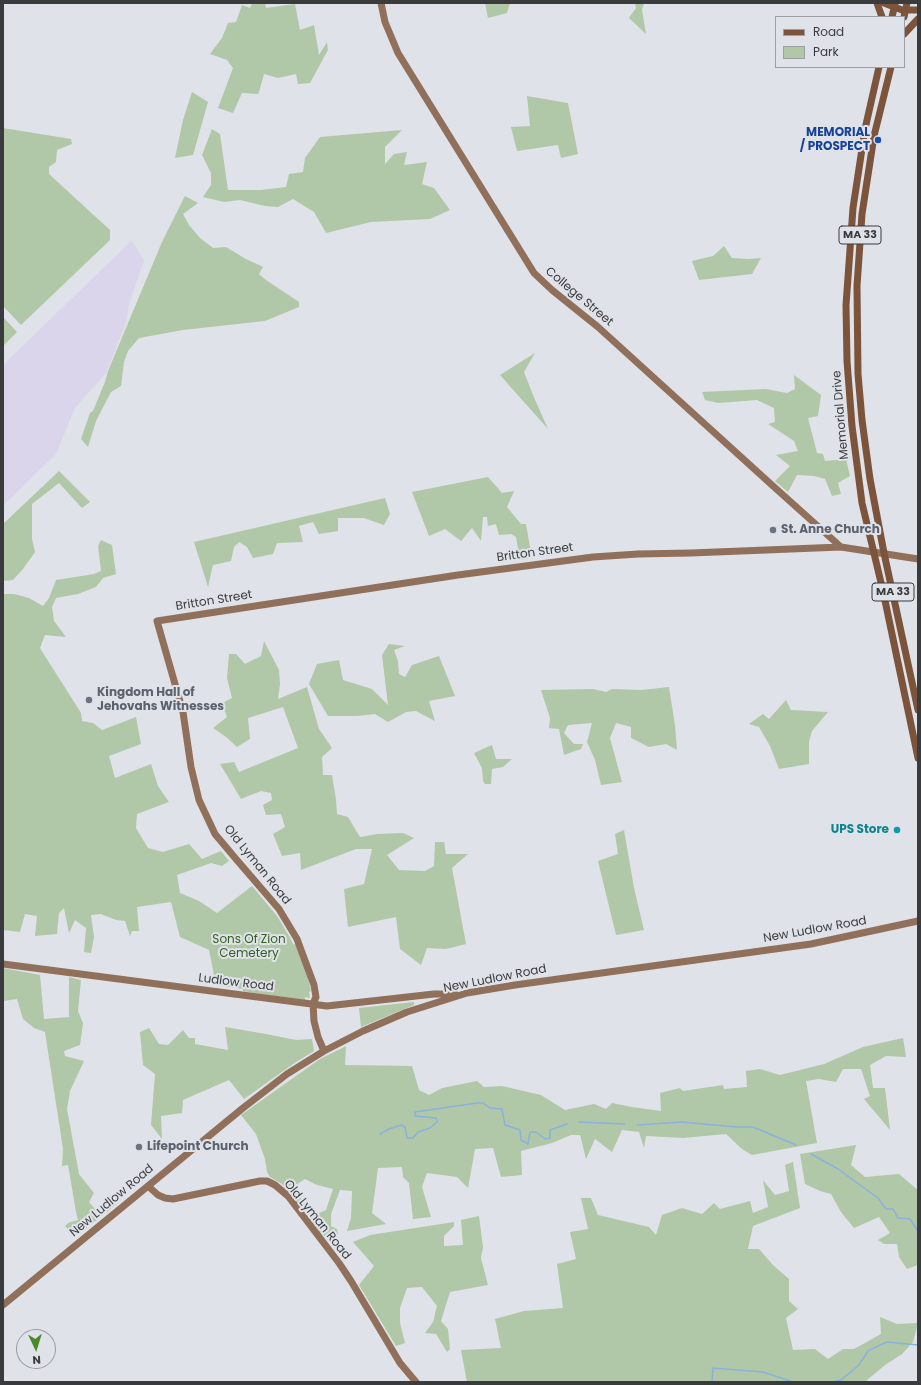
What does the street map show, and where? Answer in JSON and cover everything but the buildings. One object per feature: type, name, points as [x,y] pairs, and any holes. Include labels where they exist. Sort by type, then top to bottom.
[{"type":"main road","points":[[877,3],[882,16]]},
{"type":"main road","points":[[884,3],[895,5],[906,10],[918,10]]},
{"type":"main road","points":[[892,16],[895,5]]},
{"type":"main road","points":[[905,33],[918,20]]},
{"type":"main road","name":"Memorial Drive","points":[[879,68],[865,129],[856,186],[850,241],[846,320],[848,382],[854,448],[862,503],[874,552],[918,758]]},
{"type":"main road","name":"Memorial Drive","points":[[891,68],[874,136],[860,245],[857,308],[858,374],[862,420],[870,479],[884,553],[918,710]]},
{"type":"street","name":"College Street","points":[[381,3],[385,22],[398,53],[534,273],[552,290],[598,327],[841,547]]},
{"type":"street","name":"Britton Street","points":[[157,621],[592,556],[841,547],[918,559]]},
{"type":"street","name":"Old Lyman Road","points":[[157,621],[183,712],[191,767],[199,800],[215,834],[279,909],[291,926],[302,949],[314,985],[316,997],[313,1004],[314,1021],[318,1037],[324,1051]]},
{"type":"street","name":"New Ludlow Road","points":[[3,1306],[243,1108],[287,1074],[324,1051],[363,1031],[407,1012],[467,993],[538,980],[811,944],[918,921]]},
{"type":"street","name":"Ludlow Road","points":[[3,964],[313,1004],[337,1005],[434,994],[467,993]]},
{"type":"street","name":"Old Lyman Road","points":[[148,1186],[158,1195],[165,1198],[174,1199],[260,1181],[267,1181],[275,1184],[288,1196],[339,1263],[400,1363],[416,1382]]},
{"type":"shaded area","points":[[132,240],[144,261],[129,304],[126,323],[106,373],[75,408],[56,454],[3,506],[3,365]]},
{"type":"green space","points":[[252,3],[265,3],[266,8],[295,4],[300,30],[314,25],[319,55],[327,42],[328,50],[310,83],[298,84],[296,74],[278,78],[264,74],[258,94],[242,93],[233,113],[218,108],[233,68],[227,60],[210,54],[222,38],[228,23],[236,22],[242,5],[250,8]]},
{"type":"green space","points":[[485,3],[510,3],[507,13],[488,18]]},
{"type":"green space","points":[[635,3],[644,3],[642,10],[646,34],[629,18],[636,8]]},
{"type":"green space","points":[[192,92],[208,102],[193,155],[175,158],[183,120]]},
{"type":"green space","points":[[527,96],[568,103],[578,154],[561,158],[558,145],[517,151],[511,127],[530,126]]},
{"type":"green space","points":[[3,128],[71,139],[72,144],[57,150],[56,162],[49,167],[49,174],[110,230],[110,240],[21,325],[3,306]]},
{"type":"green space","points":[[212,129],[220,134],[228,190],[261,190],[286,187],[289,174],[303,172],[305,158],[320,137],[402,130],[385,147],[385,164],[394,154],[407,152],[404,165],[427,162],[422,184],[434,188],[450,210],[430,219],[371,222],[326,233],[314,212],[293,199],[278,207],[265,206],[240,200],[224,202],[203,197],[211,185],[211,173],[202,155]]},
{"type":"green space","points":[[185,196],[198,203],[183,214],[189,225],[200,238],[213,248],[226,247],[263,267],[259,274],[299,302],[299,307],[265,321],[183,330],[139,338],[128,351],[124,362],[121,386],[111,392],[96,421],[88,447],[81,439],[90,413],[93,411],[108,371],[162,242]]},
{"type":"green space","points":[[724,246],[732,258],[761,258],[752,274],[699,280],[692,261],[713,256]]},
{"type":"green space","points":[[3,317],[17,332],[3,346]]},
{"type":"green space","points":[[535,353],[524,372],[548,429],[500,375]]},
{"type":"green space","points":[[794,375],[821,395],[818,416],[808,418],[817,453],[823,454],[825,461],[846,459],[850,476],[838,483],[841,494],[832,496],[825,479],[814,476],[797,475],[788,492],[775,481],[790,466],[776,455],[798,451],[794,441],[768,424],[775,422],[774,408],[757,400],[718,403],[705,400],[702,392],[766,389],[787,393],[795,389]]},
{"type":"green space","points":[[59,471],[90,502],[82,508],[59,483],[32,504],[32,539],[35,552],[13,580],[3,581],[3,524]]},
{"type":"green space","points":[[488,477],[502,493],[514,491],[507,507],[521,524],[526,524],[532,558],[520,560],[516,537],[511,534],[499,535],[496,524],[488,526],[487,517],[483,517],[481,541],[472,528],[461,541],[445,529],[429,536],[412,492]]},
{"type":"green space","points":[[385,498],[390,514],[384,525],[364,518],[338,518],[338,531],[319,534],[313,522],[299,526],[303,542],[277,543],[273,554],[253,558],[247,547],[239,542],[234,547],[231,561],[213,565],[208,587],[194,542]]},
{"type":"green space","name":"Sons Of Zion Cemetery","points":[[101,540],[112,545],[116,574],[103,578],[96,587],[78,594],[56,598],[52,607],[54,621],[66,637],[45,635],[40,648],[81,713],[82,721],[93,723],[102,730],[136,717],[141,744],[109,756],[115,778],[151,764],[158,786],[169,802],[137,814],[136,828],[148,848],[163,852],[189,844],[202,859],[221,851],[229,861],[222,866],[211,863],[177,875],[180,893],[199,901],[217,913],[252,886],[277,916],[293,944],[296,945],[307,974],[311,991],[309,992],[310,998],[305,997],[305,1000],[253,993],[243,991],[243,989],[216,985],[209,950],[180,937],[171,902],[137,907],[139,931],[132,931],[130,936],[125,921],[116,920],[101,914],[91,915],[94,937],[91,953],[84,952],[86,928],[75,920],[69,933],[64,908],[59,913],[57,934],[35,936],[37,916],[25,914],[20,932],[3,930],[3,594],[14,594],[29,598],[43,606],[49,598],[56,580],[94,574],[101,571],[98,546]]},
{"type":"green space","points":[[264,641],[279,670],[280,684],[278,699],[307,687],[319,729],[332,748],[322,757],[323,775],[332,775],[337,814],[348,817],[360,837],[377,834],[403,833],[414,838],[387,855],[399,870],[425,871],[434,866],[435,842],[444,842],[446,854],[468,854],[452,868],[466,944],[446,949],[427,948],[421,965],[400,949],[396,917],[348,927],[344,889],[364,884],[372,849],[356,849],[301,870],[300,853],[282,856],[273,834],[285,827],[281,814],[266,815],[263,805],[272,800],[271,793],[261,791],[241,799],[220,764],[234,762],[239,772],[298,748],[283,707],[248,718],[250,739],[237,747],[213,728],[227,717],[222,703],[232,698],[227,678],[229,654],[236,654],[245,664],[261,656]]},
{"type":"green space","points":[[389,644],[405,646],[394,650],[398,661],[399,674],[405,677],[412,665],[439,656],[455,696],[429,701],[435,721],[416,711],[406,712],[388,722],[375,714],[357,716],[328,716],[309,684],[317,664],[339,660],[343,680],[372,689],[388,705],[382,655]]},
{"type":"green space","points":[[669,687],[677,750],[666,744],[649,747],[631,738],[631,727],[616,723],[610,738],[622,782],[601,785],[595,760],[587,742],[592,723],[568,725],[564,733],[574,744],[583,744],[581,749],[564,755],[559,729],[549,728],[550,718],[541,690],[593,689],[606,692],[612,689],[641,690]]},
{"type":"green space","points":[[786,700],[791,710],[828,712],[812,731],[809,742],[809,764],[779,769],[770,746],[759,727],[749,724],[763,714],[769,719]]},
{"type":"green space","points":[[492,745],[496,759],[512,759],[503,767],[492,769],[491,784],[485,784],[483,781],[482,768],[474,753]]},
{"type":"green space","points":[[624,830],[634,888],[644,930],[616,935],[598,861],[618,854],[615,834]]},
{"type":"green space","points":[[3,968],[40,975],[44,1019],[69,1017],[69,977],[81,980],[78,1011],[83,1023],[80,1045],[64,1051],[65,1056],[84,1061],[70,1091],[67,1109],[79,1174],[94,1193],[89,1202],[95,1209],[117,1204],[75,1237],[65,1226],[68,1223],[78,1220],[68,1165],[62,1166],[63,1149],[45,1032],[34,1028],[23,1019],[17,999],[3,1001]]},
{"type":"green space","points":[[414,1002],[414,1005],[361,1027],[359,1008]]},
{"type":"green space","points":[[225,1027],[296,1040],[312,1039],[314,1051],[244,1099],[229,1080],[183,1100],[182,1113],[161,1116],[162,1139],[151,1125],[155,1074],[143,1065],[140,1032],[149,1028],[159,1044],[168,1045],[183,1030],[189,1038],[195,1038],[195,1044],[228,1050]]},
{"type":"green space","points":[[903,1038],[906,1057],[886,1056],[870,1065],[873,1088],[885,1088],[890,1130],[864,1099],[870,1096],[861,1069],[843,1069],[836,1082],[819,1079],[806,1081],[817,1143],[752,1155],[742,1149],[726,1134],[683,1138],[646,1136],[644,1148],[639,1132],[622,1130],[612,1152],[595,1139],[586,1159],[580,1135],[571,1135],[552,1143],[521,1151],[522,1175],[501,1177],[493,1148],[475,1149],[468,1188],[457,1177],[427,1173],[422,1187],[431,1217],[413,1219],[409,1183],[403,1177],[402,1167],[378,1168],[372,1213],[386,1224],[347,1231],[351,1218],[352,1191],[340,1190],[331,1214],[331,1226],[337,1229],[338,1234],[326,1237],[319,1232],[308,1216],[315,1215],[326,1210],[333,1189],[317,1185],[305,1179],[291,1188],[306,1204],[302,1207],[282,1184],[270,1177],[267,1172],[265,1159],[256,1134],[241,1115],[320,1059],[346,1046],[345,1065],[412,1066],[419,1090],[429,1095],[442,1088],[477,1081],[484,1087],[502,1086],[541,1095],[565,1110],[594,1104],[606,1109],[612,1103],[661,1111],[660,1093],[680,1088],[683,1091],[723,1085],[724,1089],[747,1087],[746,1071],[760,1069],[780,1075],[824,1064],[863,1047]]},
{"type":"green space","points":[[856,1145],[851,1165],[865,1177],[899,1174],[918,1190],[918,1265],[907,1269],[899,1257],[897,1244],[884,1244],[878,1240],[890,1233],[879,1217],[854,1228],[841,1212],[831,1194],[805,1184],[800,1154]]},
{"type":"green space","points":[[793,1162],[800,1208],[753,1226],[748,1249],[759,1249],[773,1265],[789,1279],[789,1301],[798,1309],[786,1318],[793,1350],[815,1349],[828,1359],[843,1349],[854,1349],[881,1334],[880,1317],[897,1324],[918,1323],[913,1342],[902,1354],[885,1365],[866,1381],[467,1382],[461,1350],[501,1348],[495,1319],[524,1311],[563,1308],[557,1264],[576,1259],[570,1232],[588,1229],[581,1198],[591,1198],[598,1215],[649,1227],[656,1235],[662,1215],[682,1208],[702,1214],[714,1203],[720,1209],[750,1201],[753,1213],[768,1207],[763,1180],[775,1195],[789,1191],[785,1165]]},
{"type":"green space","points":[[479,1216],[483,1247],[481,1258],[488,1285],[450,1292],[441,1321],[448,1329],[450,1349],[447,1352],[436,1334],[425,1333],[433,1322],[437,1306],[422,1287],[407,1288],[400,1308],[400,1323],[405,1343],[396,1346],[359,1285],[374,1266],[353,1242],[370,1235],[454,1222],[454,1226],[444,1236],[444,1246],[463,1245],[461,1220]]},
{"type":"waterway","points":[[380,1134],[401,1125],[405,1127],[407,1138],[413,1138],[418,1132],[430,1128],[437,1122],[436,1118],[415,1116],[415,1112],[477,1103],[483,1103],[490,1108],[502,1109],[505,1125],[520,1130],[521,1140],[528,1144],[530,1132],[536,1132],[545,1139],[550,1138],[550,1130],[567,1124]]},
{"type":"waterway","points":[[579,1122],[625,1124]]},
{"type":"waterway","points":[[637,1125],[682,1122],[753,1127],[796,1145]]},
{"type":"waterway","points":[[811,1154],[838,1169],[878,1198],[886,1209],[893,1209],[898,1218],[910,1219],[918,1231]]},
{"type":"waterway","points":[[832,1382],[841,1380],[859,1365],[868,1351],[880,1345],[887,1342],[918,1345]]},
{"type":"waterway","points":[[712,1382],[713,1368],[763,1372],[793,1382]]},
{"type":"place","name":"MEMORIAL / PROSPECT","points":[[878,140]]},
{"type":"place","name":"St. Anne Church","points":[[773,530]]},
{"type":"place","name":"Kingdom Hall of Jehovahs Witnesses","points":[[89,700]]},
{"type":"place","name":"UPS Store","points":[[897,830]]},
{"type":"place","name":"Lifepoint Church","points":[[139,1147]]}]
